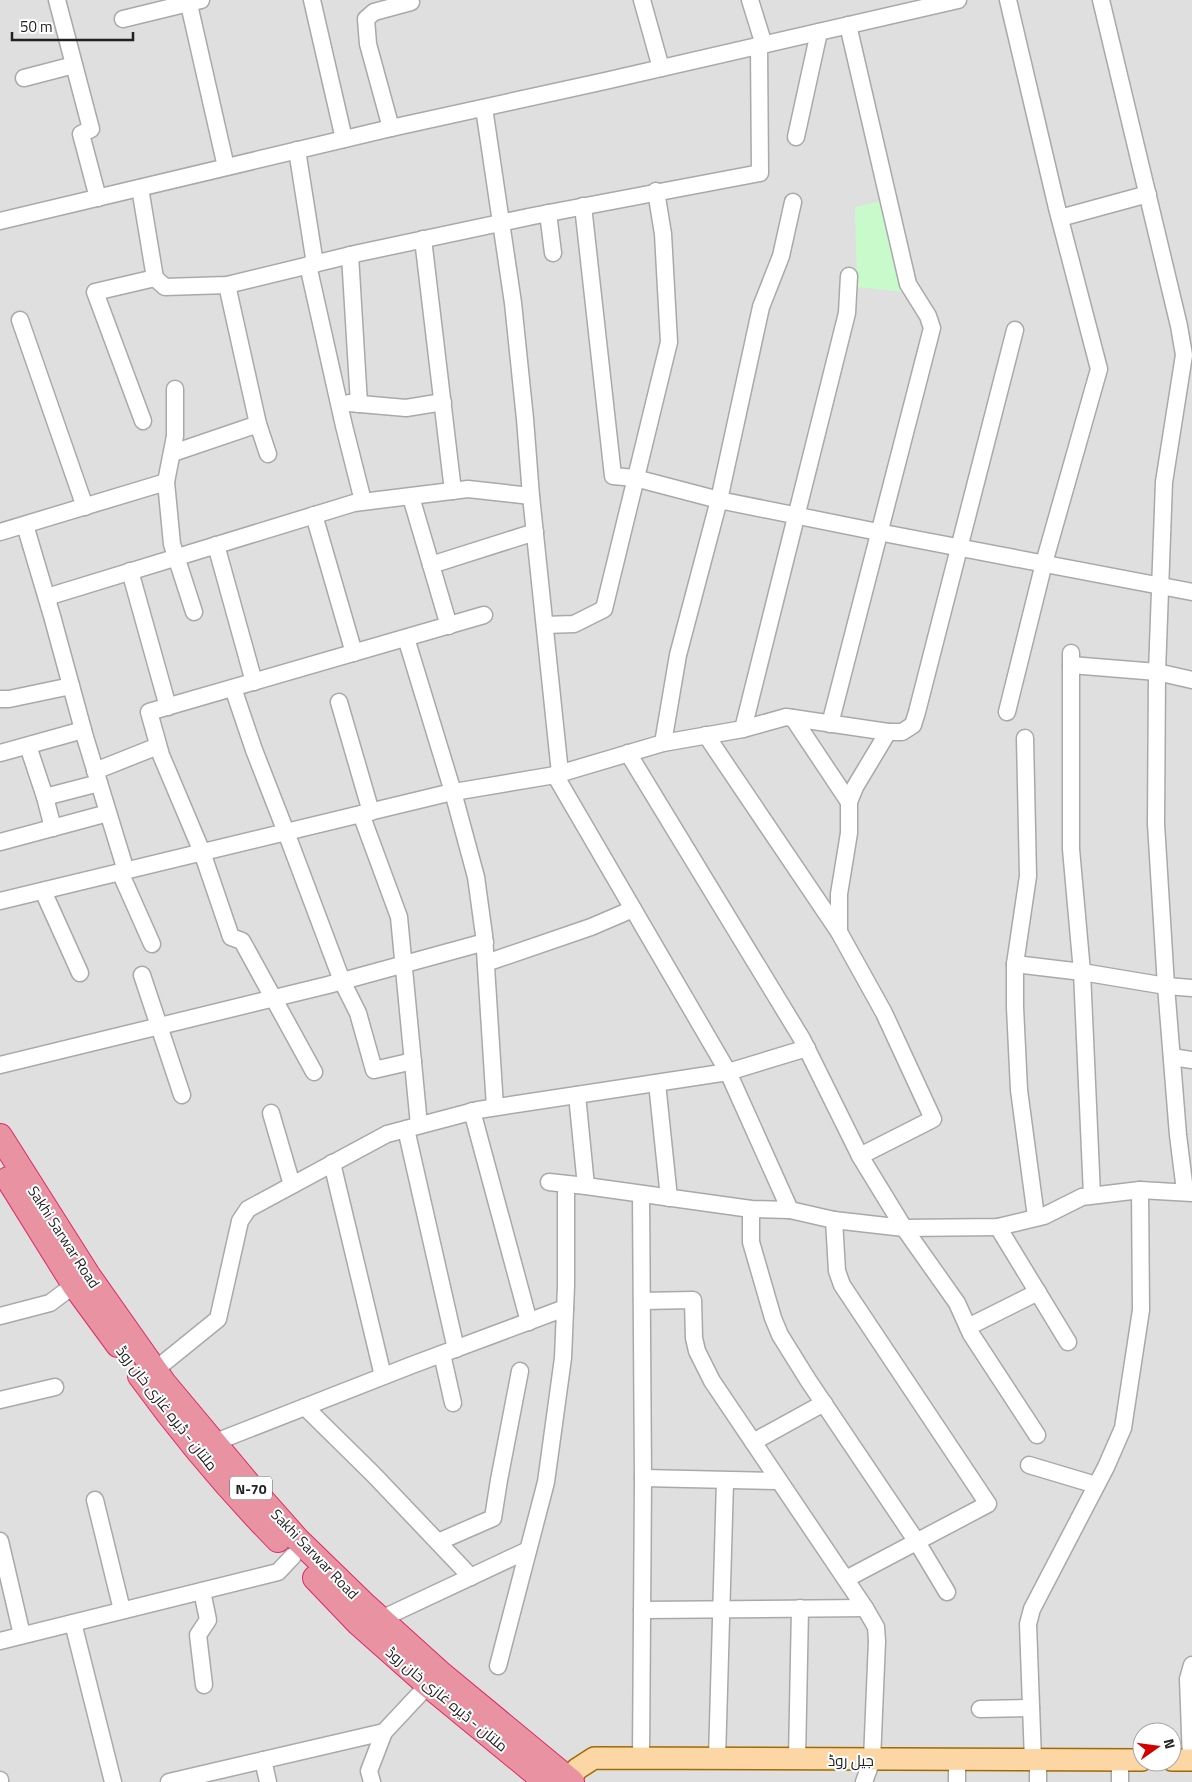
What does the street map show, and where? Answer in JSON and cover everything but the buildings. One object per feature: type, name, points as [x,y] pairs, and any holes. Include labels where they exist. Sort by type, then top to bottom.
[{"type":"highway","name":"Sakhi Sarwar Road","points":[[0,1137],[88,1275],[155,1370],[213,1443],[245,1493],[439,1672],[563,1781]]},
{"type":"highway","name":"ملتان - ڈیرہ غازی خان روڈ","points":[[0,1166],[74,1285],[166,1412],[245,1493],[294,1556],[358,1623],[428,1685],[563,1781]]},
{"type":"main road","name":"جیل روڈ","points":[[563,1781],[594,1758],[1132,1760]]},
{"type":"street","points":[[57,0],[91,130],[81,134],[98,198]]},
{"type":"street","points":[[312,0],[344,139]]},
{"type":"street","points":[[642,0],[661,68]]},
{"type":"street","points":[[140,188],[155,278],[165,287],[227,284],[502,222],[760,173],[761,45],[750,0]]},
{"type":"street","points":[[0,221],[391,128],[958,0]]},
{"type":"street","points":[[1007,712],[1044,563],[1099,369],[1060,218],[1008,0]]},
{"type":"street","points":[[549,1182],[751,1209],[790,1210],[834,1220],[904,1228],[998,1226],[1044,1216],[1082,1197],[1140,1190],[1188,1192],[1185,1136],[1172,1057],[1156,824],[1159,586],[1164,482],[1184,355],[1186,328],[1148,194],[1101,0]]},
{"type":"street","points":[[123,18],[193,1],[226,167]]},
{"type":"street","points":[[391,128],[368,44],[366,19],[374,12],[412,2]]},
{"type":"street","points":[[830,724],[932,328],[928,316],[908,284],[848,25]]},
{"type":"street","points":[[796,137],[819,32]]},
{"type":"street","points":[[24,78],[74,65]]},
{"type":"street","points":[[484,108],[502,222],[523,400],[557,774],[728,1072],[790,1210]]},
{"type":"street","points":[[297,150],[311,264],[339,403],[363,501]]},
{"type":"street","points":[[545,626],[574,624],[604,609],[668,342],[663,234],[656,192]]},
{"type":"street","points":[[1060,218],[1148,194]]},
{"type":"street","points":[[663,744],[678,655],[719,500],[761,307],[781,256],[793,202]]},
{"type":"street","points":[[583,206],[613,476],[635,478],[719,500],[798,514],[878,532],[1192,592]]},
{"type":"street","points":[[548,213],[553,253]]},
{"type":"street","points":[[423,239],[453,491]]},
{"type":"street","points":[[350,255],[359,404]]},
{"type":"street","points":[[743,729],[847,313],[849,276]]},
{"type":"street","points":[[143,421],[95,292],[155,278]]},
{"type":"street","points":[[227,284],[258,424],[268,454]]},
{"type":"street","points":[[20,320],[85,507]]},
{"type":"street","points":[[0,901],[453,792],[557,774],[663,744],[743,729],[786,717],[888,732],[902,732],[913,725],[1015,330]]},
{"type":"street","points":[[175,389],[175,436],[166,482],[172,544],[194,612]]},
{"type":"street","points":[[339,403],[406,408],[443,402]]},
{"type":"street","points":[[172,453],[258,424]]},
{"type":"street","points":[[0,532],[166,482]]},
{"type":"street","points":[[46,597],[176,556],[363,501],[468,489],[531,496]]},
{"type":"street","points":[[411,497],[449,626]]},
{"type":"street","points":[[314,515],[354,653]]},
{"type":"street","points":[[25,525],[123,871],[152,944]]},
{"type":"street","points":[[431,565],[534,532]]},
{"type":"street","points":[[216,545],[254,682]]},
{"type":"street","points":[[130,571],[168,706]]},
{"type":"street","points":[[314,1072],[242,941],[231,936],[202,852],[158,746],[148,712],[484,615]]},
{"type":"street","points":[[406,638],[453,792],[476,877],[485,942],[495,1107]]},
{"type":"street","points":[[1092,1196],[1082,972],[1071,848],[1071,659],[1157,672],[1192,680]]},
{"type":"street","points":[[0,699],[9,699],[71,686]]},
{"type":"street","points":[[233,688],[254,750],[342,981],[358,1013],[374,1070],[413,1061]]},
{"type":"street","points":[[339,702],[366,813],[399,917],[413,1061],[412,1127],[449,1351],[453,1403]]},
{"type":"street","points":[[793,718],[849,802]]},
{"type":"street","points":[[0,753],[83,730]]},
{"type":"street","points":[[839,932],[840,894],[849,832],[849,802],[855,787],[888,732]]},
{"type":"street","points":[[706,735],[839,932],[884,1012],[933,1119],[860,1156]]},
{"type":"street","points":[[1025,738],[1028,876],[1015,964],[1015,1007],[1018,1090],[1036,1217]]},
{"type":"street","points":[[28,746],[53,828]]},
{"type":"street","points":[[45,797],[97,777],[158,746]]},
{"type":"street","points":[[628,753],[807,1048],[860,1156],[904,1228],[957,1303],[968,1327],[993,1369],[1037,1435]]},
{"type":"street","points":[[0,842],[108,813]]},
{"type":"street","points":[[42,891],[80,973]]},
{"type":"street","points":[[486,963],[633,909]]},
{"type":"street","points":[[0,1065],[342,981],[485,942]]},
{"type":"street","points":[[1015,964],[1082,972],[1166,986],[1192,988]]},
{"type":"street","points":[[142,975],[182,1095]]},
{"type":"street","points":[[155,1370],[218,1319],[240,1221],[248,1209],[386,1134],[472,1111],[728,1072],[807,1048]]},
{"type":"street","points":[[1172,1057],[1192,1060]]},
{"type":"street","points":[[657,1083],[669,1198]]},
{"type":"street","points":[[577,1095],[586,1186]]},
{"type":"street","points":[[472,1111],[529,1322]]},
{"type":"street","points":[[271,1113],[292,1185]]},
{"type":"street","points":[[332,1163],[384,1376]]},
{"type":"street","points":[[498,1666],[546,1482],[562,1358],[565,1308],[566,1184]]},
{"type":"street","points":[[1038,1782],[1031,1708],[1028,1624],[1032,1609],[1096,1486],[1123,1428],[1141,1310],[1140,1190]]},
{"type":"street","points":[[641,1194],[643,1478],[641,1759]]},
{"type":"street","points":[[751,1209],[751,1242],[773,1318],[780,1335],[917,1542],[947,1592]]},
{"type":"street","points":[[834,1220],[837,1271],[842,1286],[988,1504],[846,1579]]},
{"type":"street","points":[[998,1226],[1068,1342]]},
{"type":"street","points":[[0,1316],[50,1303],[74,1285]]},
{"type":"street","points":[[968,1327],[1038,1292]]},
{"type":"street","points":[[642,1301],[693,1300],[694,1338],[697,1351],[712,1381],[846,1579],[876,1627],[872,1760],[864,1782]]},
{"type":"street","points":[[213,1443],[305,1406],[565,1308]]},
{"type":"street","points":[[438,1542],[493,1518],[498,1480],[520,1371]]},
{"type":"street","points":[[0,1400],[55,1387]]},
{"type":"street","points":[[753,1442],[824,1403]]},
{"type":"street","points":[[305,1406],[471,1577]]},
{"type":"street","points":[[1029,1465],[1096,1486]]},
{"type":"street","points":[[643,1478],[780,1481]]},
{"type":"street","points":[[717,1759],[725,1481]]},
{"type":"street","points":[[95,1500],[122,1610]]},
{"type":"street","points":[[0,1541],[22,1635]]},
{"type":"street","points":[[381,1619],[528,1550]]},
{"type":"street","points":[[0,1641],[278,1572],[294,1556]]},
{"type":"street","points":[[202,1590],[208,1620],[198,1636],[204,1685]]},
{"type":"street","points":[[797,1760],[800,1608]]},
{"type":"street","points":[[642,1610],[865,1608]]},
{"type":"street","points":[[73,1623],[113,1782]]},
{"type":"street","points":[[1185,1760],[1188,1679],[1192,1665]]},
{"type":"street","points":[[372,1782],[369,1771],[384,1732],[428,1685]]},
{"type":"street","points":[[980,1709],[1031,1708]]},
{"type":"street","points":[[172,1782],[384,1732]]},
{"type":"street","points":[[263,1760],[268,1782]]},
{"type":"street","points":[[957,1760],[958,1782]]},
{"type":"street","points":[[1120,1760],[1120,1782]]},
{"type":"shaded area","points":[[0,0],[1192,0],[1192,1782],[0,1782]]},
{"type":"green space","points":[[882,201],[904,292],[857,287],[855,207]]}]
